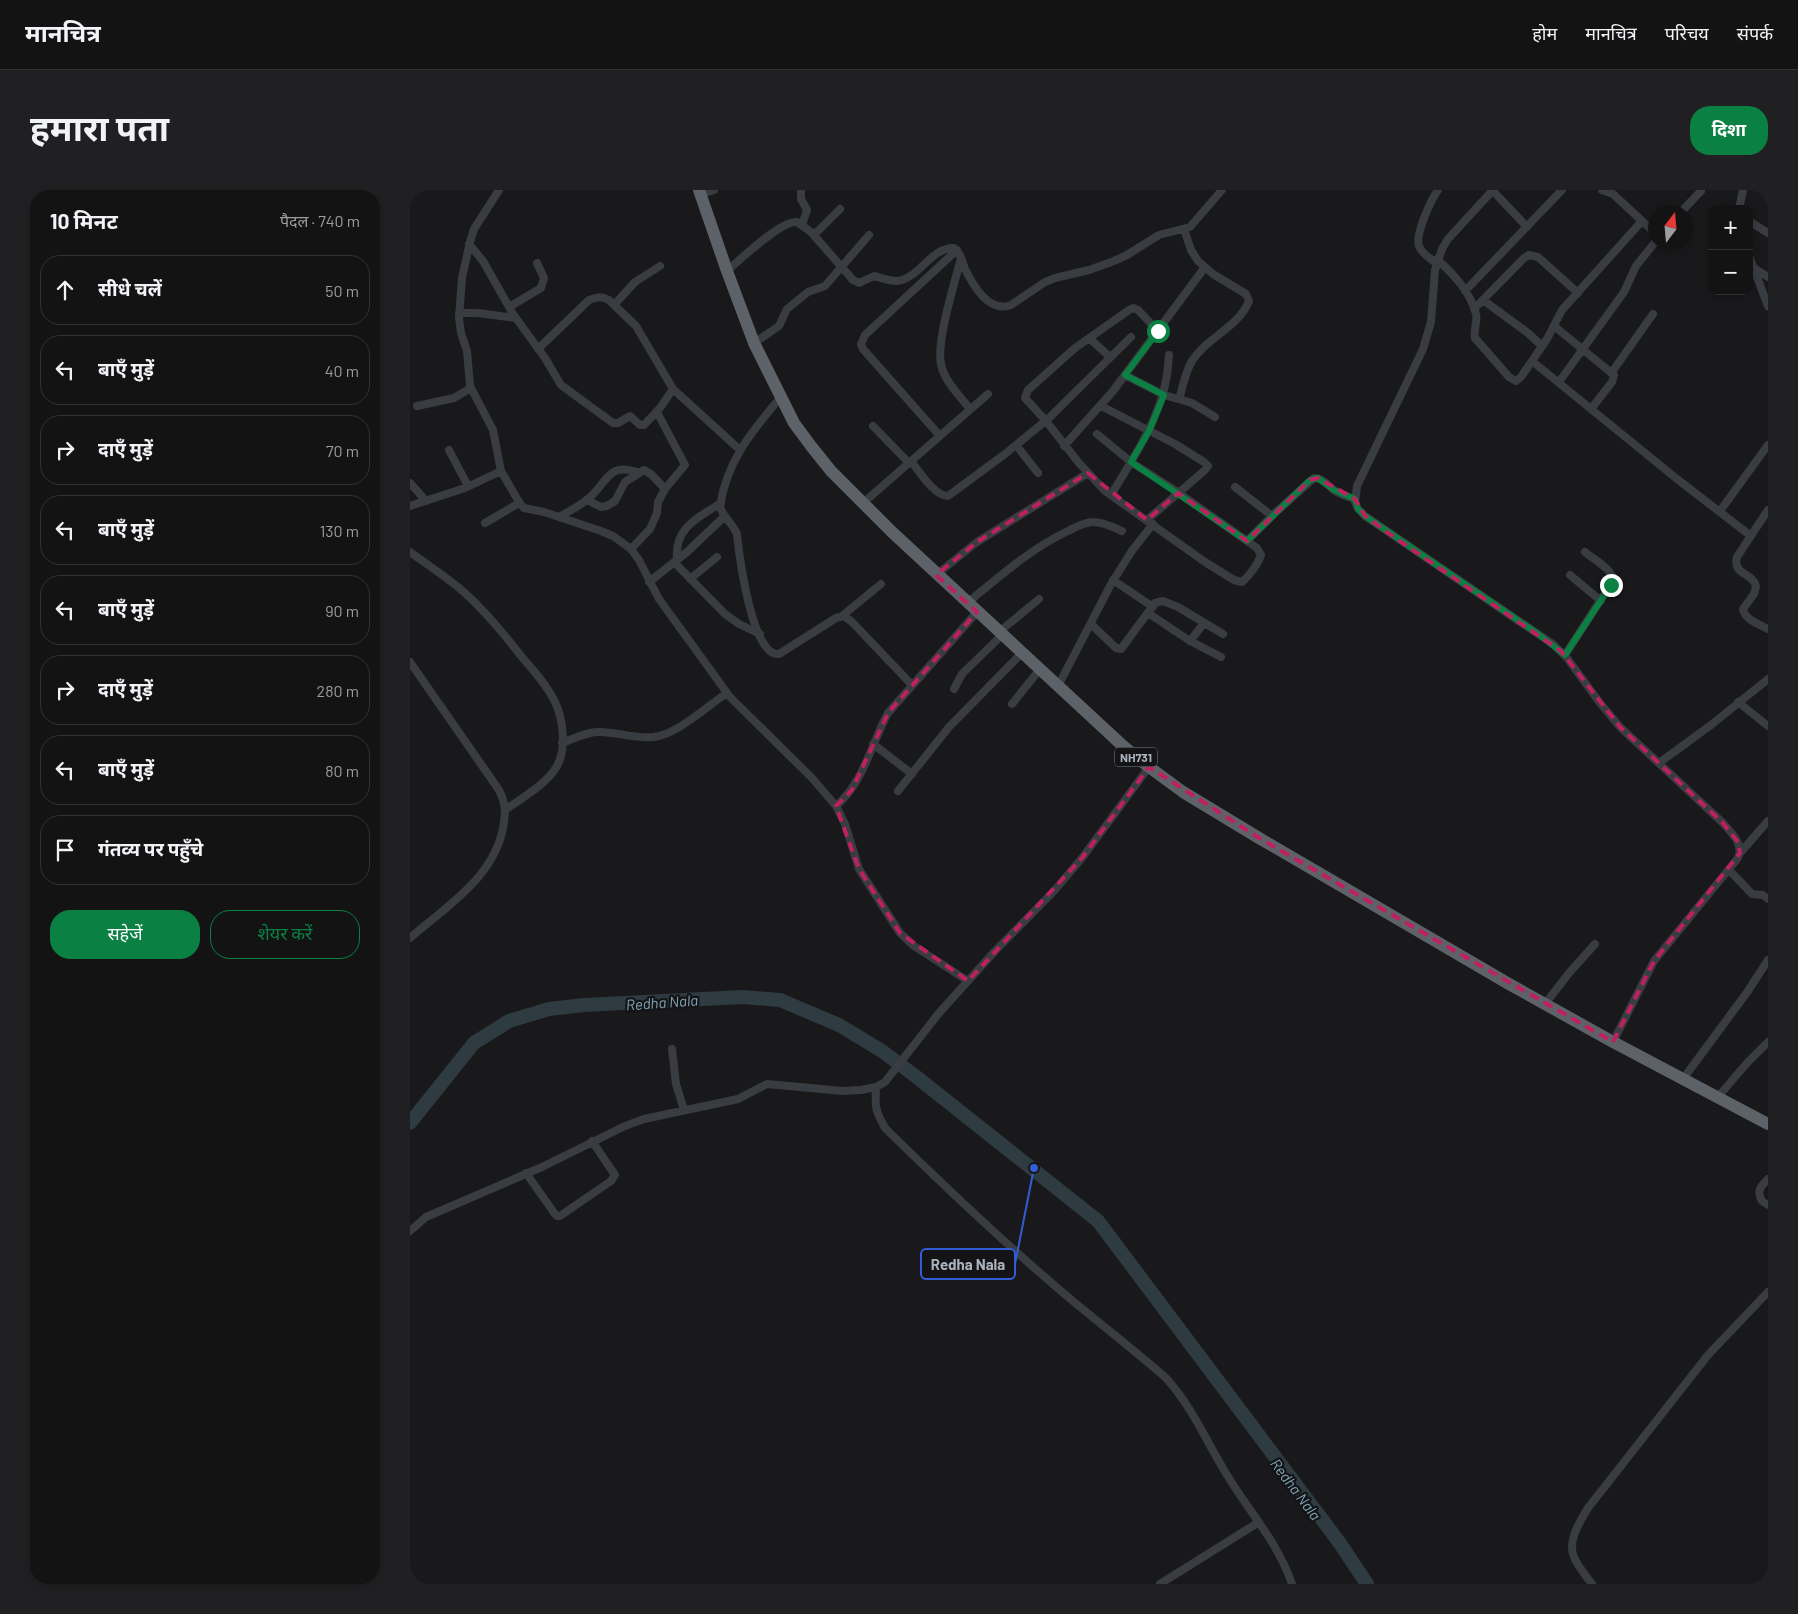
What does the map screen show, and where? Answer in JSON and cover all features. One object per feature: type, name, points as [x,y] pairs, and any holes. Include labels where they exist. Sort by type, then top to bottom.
[{"type":"highway","name":"NH731","points":[[700,192],[754,343],[780,398],[796,426],[823,461],[936,575],[1149,767],[1183,792],[1251,834],[1545,1004],[1768,1124]]},
{"type":"street","points":[[499,190],[474,229],[469,244],[462,278],[459,314],[461,333],[467,351],[468,380],[493,430],[501,471],[519,503],[527,510],[544,512],[601,531],[624,543],[631,549],[639,560],[665,609],[727,692],[812,778],[836,806],[845,824],[859,869],[897,929],[910,943],[968,981]]},
{"type":"street","points":[[700,192],[714,190]]},
{"type":"street","points":[[801,190],[801,199],[807,210],[802,225]]},
{"type":"street","points":[[727,271],[768,236],[787,223],[793,222],[802,225],[853,280],[859,282],[874,276],[899,281],[908,277],[942,250],[950,248],[959,254],[967,273],[989,303],[994,306],[1005,307],[1055,278],[1089,270],[1114,261],[1128,255],[1159,235],[1190,227],[1222,190]]},
{"type":"street","points":[[1438,190],[1427,208],[1419,242],[1422,250],[1454,275],[1466,291],[1477,319],[1474,330],[1475,338],[1510,377],[1516,380],[1519,380],[1542,346],[1562,310],[1642,221]]},
{"type":"street","points":[[1527,227],[1493,190],[1448,239],[1437,261],[1431,322],[1424,348],[1357,486],[1355,499],[1358,509],[1365,516],[1546,639],[1565,655],[1578,670],[1611,717],[1723,823],[1738,842],[1740,854]]},
{"type":"street","points":[[1466,291],[1562,190]]},
{"type":"street","points":[[1602,190],[1613,194],[1648,227]]},
{"type":"street","points":[[1741,205],[1743,190]]},
{"type":"street","points":[[1687,205],[1700,191]]},
{"type":"street","points":[[814,236],[840,209]]},
{"type":"street","points":[[1753,224],[1768,233]]},
{"type":"street","points":[[1179,399],[1191,362],[1231,324],[1249,301],[1246,294],[1205,267],[1191,250],[1184,229]]},
{"type":"street","points":[[754,343],[779,326],[790,306],[810,290],[825,286],[869,235]]},
{"type":"street","points":[[469,244],[483,261],[515,318],[561,385],[612,423],[618,423],[630,416],[640,425],[644,425],[657,412],[673,389]]},
{"type":"street","points":[[1559,382],[1624,292],[1636,266],[1649,250]]},
{"type":"street","points":[[959,254],[940,344],[940,363],[951,384],[970,409]]},
{"type":"street","points":[[940,436],[863,349],[861,344],[865,336],[959,254]]},
{"type":"street","points":[[1474,309],[1529,255],[1538,257],[1578,293]]},
{"type":"street","points":[[509,307],[541,288],[544,278],[537,263]]},
{"type":"street","points":[[614,305],[635,282],[660,266]]},
{"type":"street","points":[[1064,446],[1101,406],[1205,267]]},
{"type":"street","points":[[1754,268],[1768,277]]},
{"type":"street","points":[[1754,268],[1768,306]]},
{"type":"street","points":[[538,349],[589,300],[600,297],[604,298],[636,326],[673,389],[740,450]]},
{"type":"street","points":[[1483,300],[1542,346]]},
{"type":"street","points":[[1097,434],[1131,462],[1257,548],[1261,555],[1247,578],[1239,582],[1205,562],[1111,495],[1064,446],[1046,421],[1025,398],[1026,393],[1075,348],[1133,308],[1138,310],[1158,331]]},
{"type":"street","points":[[459,314],[478,313],[515,318]]},
{"type":"street","points":[[1612,372],[1653,314]]},
{"type":"street","points":[[1554,326],[1614,375],[1612,382],[1591,409]]},
{"type":"street","points":[[873,426],[910,462],[937,493],[948,496],[1046,421],[1131,337]]},
{"type":"street","points":[[1089,338],[1110,357]]},
{"type":"street","points":[[1111,495],[1149,431],[1164,395],[1169,355]]},
{"type":"street","points":[[1532,361],[1677,479],[1751,536]]},
{"type":"street","points":[[1125,375],[1164,395],[1192,403],[1215,417]]},
{"type":"street","points":[[417,406],[454,398],[471,388]]},
{"type":"street","points":[[863,503],[988,394]]},
{"type":"street","points":[[780,398],[756,425],[740,450],[730,471],[721,503],[722,512],[735,528],[737,534],[745,588],[753,618],[768,651],[779,654],[842,616],[881,584]]},
{"type":"street","points":[[1058,686],[1113,580],[1150,522],[1178,493],[1204,472],[1208,466],[1175,444],[1101,406]]},
{"type":"street","points":[[631,549],[650,529],[657,513],[658,502],[665,488],[685,465],[657,412]]},
{"type":"street","points":[[1016,445],[1038,473]]},
{"type":"street","points":[[1720,511],[1768,445]]},
{"type":"street","points":[[449,450],[468,486]]},
{"type":"street","points":[[559,517],[587,500],[610,474],[622,469],[638,473]]},
{"type":"street","points":[[587,500],[601,507],[607,506],[615,500],[625,482],[644,470],[665,488]]},
{"type":"street","points":[[410,506],[468,486],[501,471]]},
{"type":"street","points":[[936,575],[977,542],[1088,473]]},
{"type":"street","points":[[1247,541],[1314,478],[1322,480],[1341,495],[1355,499]]},
{"type":"street","points":[[410,483],[426,501]]},
{"type":"street","points":[[1235,487],[1272,516]]},
{"type":"street","points":[[484,523],[519,503]]},
{"type":"street","points":[[721,503],[693,520],[682,532],[677,546],[675,561],[724,614],[760,634]]},
{"type":"street","points":[[1768,510],[1737,557],[1736,562],[1738,569],[1753,580],[1756,586],[1754,594],[1743,609],[1744,614],[1768,629]]},
{"type":"street","points":[[649,582],[725,516]]},
{"type":"street","points":[[836,806],[852,790],[862,773],[888,713],[972,608],[1038,547],[1050,539],[1091,522],[1105,524],[1122,531]]},
{"type":"street","points":[[410,552],[465,592],[539,677],[556,704],[560,716],[562,743],[558,765],[546,780],[505,810]]},
{"type":"street","points":[[1565,655],[1611,585],[1613,578],[1609,572],[1585,552]]},
{"type":"street","points":[[690,579],[717,557]]},
{"type":"street","points":[[1570,576],[1601,601]]},
{"type":"street","points":[[1113,580],[1190,640],[1221,657]]},
{"type":"street","points":[[954,689],[962,674],[1000,633],[1039,599]]},
{"type":"street","points":[[1091,624],[1116,648],[1121,649],[1159,601],[1168,602],[1223,634]]},
{"type":"street","points":[[842,616],[848,618],[912,685]]},
{"type":"street","points":[[1190,640],[1204,623]]},
{"type":"street","points":[[898,791],[949,727],[1022,653]]},
{"type":"street","points":[[410,662],[499,790],[504,800],[505,810],[501,840],[497,852],[484,872],[410,938]]},
{"type":"street","points":[[1012,704],[1040,670]]},
{"type":"street","points":[[1659,763],[1711,725],[1768,679]]},
{"type":"street","points":[[562,743],[596,732],[637,738],[656,737],[676,728],[727,692]]},
{"type":"street","points":[[1738,702],[1768,726]]},
{"type":"street","points":[[873,744],[912,774]]},
{"type":"street","points":[[410,1231],[426,1217],[644,1119],[738,1099],[768,1084],[843,1091],[876,1087],[885,1082],[938,1013],[1054,891],[1082,858],[1149,767]]},
{"type":"street","points":[[1613,1042],[1654,961],[1768,821]]},
{"type":"street","points":[[1729,870],[1752,894],[1763,895],[1768,899]]},
{"type":"street","points":[[1545,1004],[1568,973],[1595,944]]},
{"type":"street","points":[[1684,1079],[1748,991],[1768,960]]},
{"type":"street","points":[[1718,1098],[1747,1063],[1768,1042]]},
{"type":"street","points":[[672,1049],[676,1084],[684,1110]]},
{"type":"street","points":[[876,1087],[876,1113],[885,1128],[959,1200],[1060,1291],[1153,1366],[1181,1395],[1195,1416],[1228,1477],[1283,1561],[1292,1584]]},
{"type":"street","points":[[526,1173],[555,1214],[560,1216],[611,1181],[615,1175],[592,1141]]},
{"type":"street","points":[[1768,1178],[1759,1191],[1762,1201],[1768,1204]]},
{"type":"street","points":[[1592,1584],[1574,1557],[1572,1550],[1572,1542],[1588,1508],[1708,1355],[1768,1292]]},
{"type":"street","points":[[1160,1584],[1259,1522]]},
{"type":"highlighted area","points":[[1088,473],[1147,520],[1178,493],[1247,541],[1310,480],[1318,478],[1355,499],[1365,516],[1561,651],[1620,727],[1723,823],[1738,842],[1740,853],[1654,961],[1613,1042],[1259,838],[1149,767],[1082,858],[968,981],[900,933],[859,869],[836,806],[852,790],[888,713],[977,612],[936,575],[977,542]]},
{"type":"waterway","name":"Redha Nala","points":[[410,1123],[474,1043],[509,1021],[549,1009],[584,1005],[743,997],[780,1000],[839,1025],[882,1051],[914,1075],[1098,1221],[1339,1542],[1367,1584]]},
{"type":"place","name":"Redha Nala","points":[[1034,1168]]},
{"type":"route","points":[[1158,331],[1125,375],[1164,395],[1149,431],[1131,462],[1247,541],[1310,480],[1318,478],[1334,490],[1355,499],[1358,509],[1365,516],[1538,634],[1565,655],[1611,585]]}]
